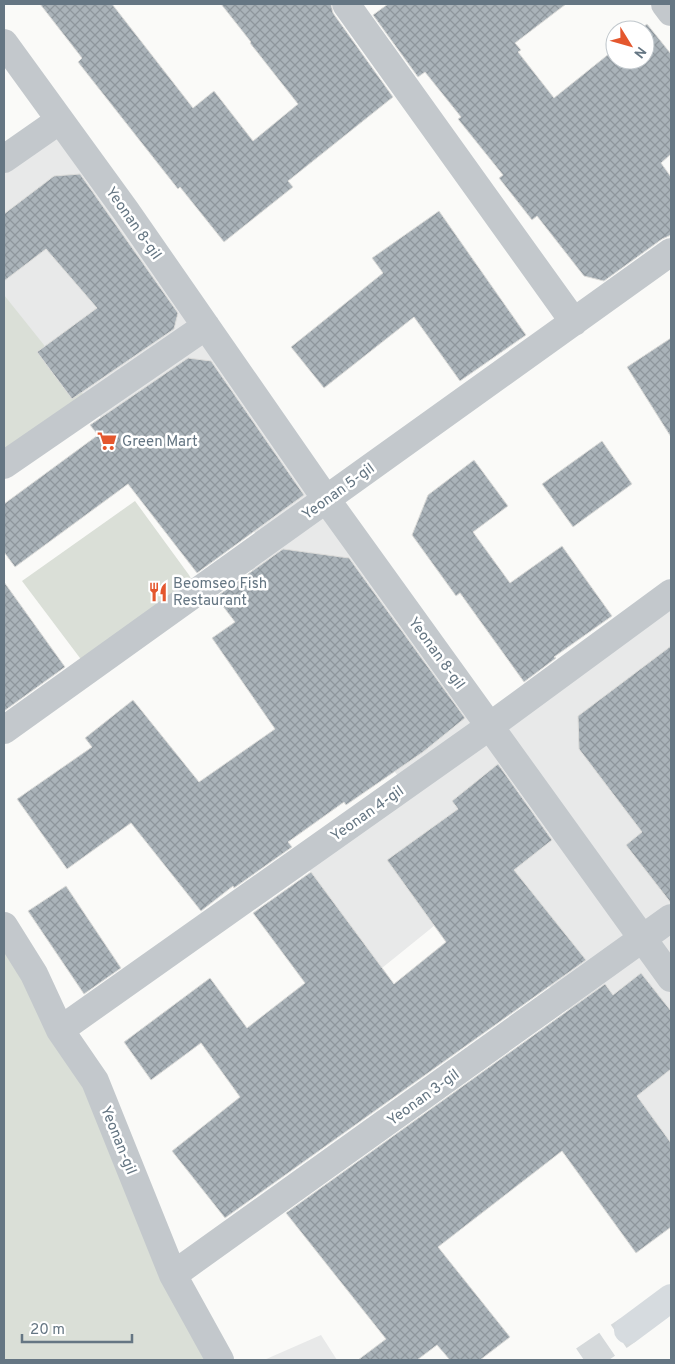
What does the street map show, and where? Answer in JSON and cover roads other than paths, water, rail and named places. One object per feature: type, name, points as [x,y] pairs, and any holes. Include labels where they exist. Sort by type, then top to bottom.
[{"type":"main road","points":[[628,1330],[671,1298]]},
{"type":"lane","points":[[346,4],[574,322]]},
{"type":"lane","points":[[665,4],[671,12]]},
{"type":"lane","name":"Yeonan 8-gil","points":[[4,43],[206,326],[326,499],[671,978]]},
{"type":"lane","points":[[4,158],[60,120]]},
{"type":"lane","name":"Yeonan 5-gil","points":[[4,730],[671,252]]},
{"type":"lane","points":[[4,465],[206,326]]},
{"type":"lane","name":"Yeonan 4-gil","points":[[60,1030],[490,726],[671,593]]},
{"type":"lane","name":"Yeonan 3-gil","points":[[173,1275],[671,918]]},
{"type":"lane","name":"Yeonan-gil","points":[[4,926],[34,974],[60,1030],[95,1081],[173,1275],[220,1360]]},
{"type":"tunnel","points":[[584,1360],[628,1330]]},
{"type":"place","name":"Green Mart","points":[[107,441]]},
{"type":"place","name":"Beomseo Fish Restaurant","points":[[158,592]]}]
